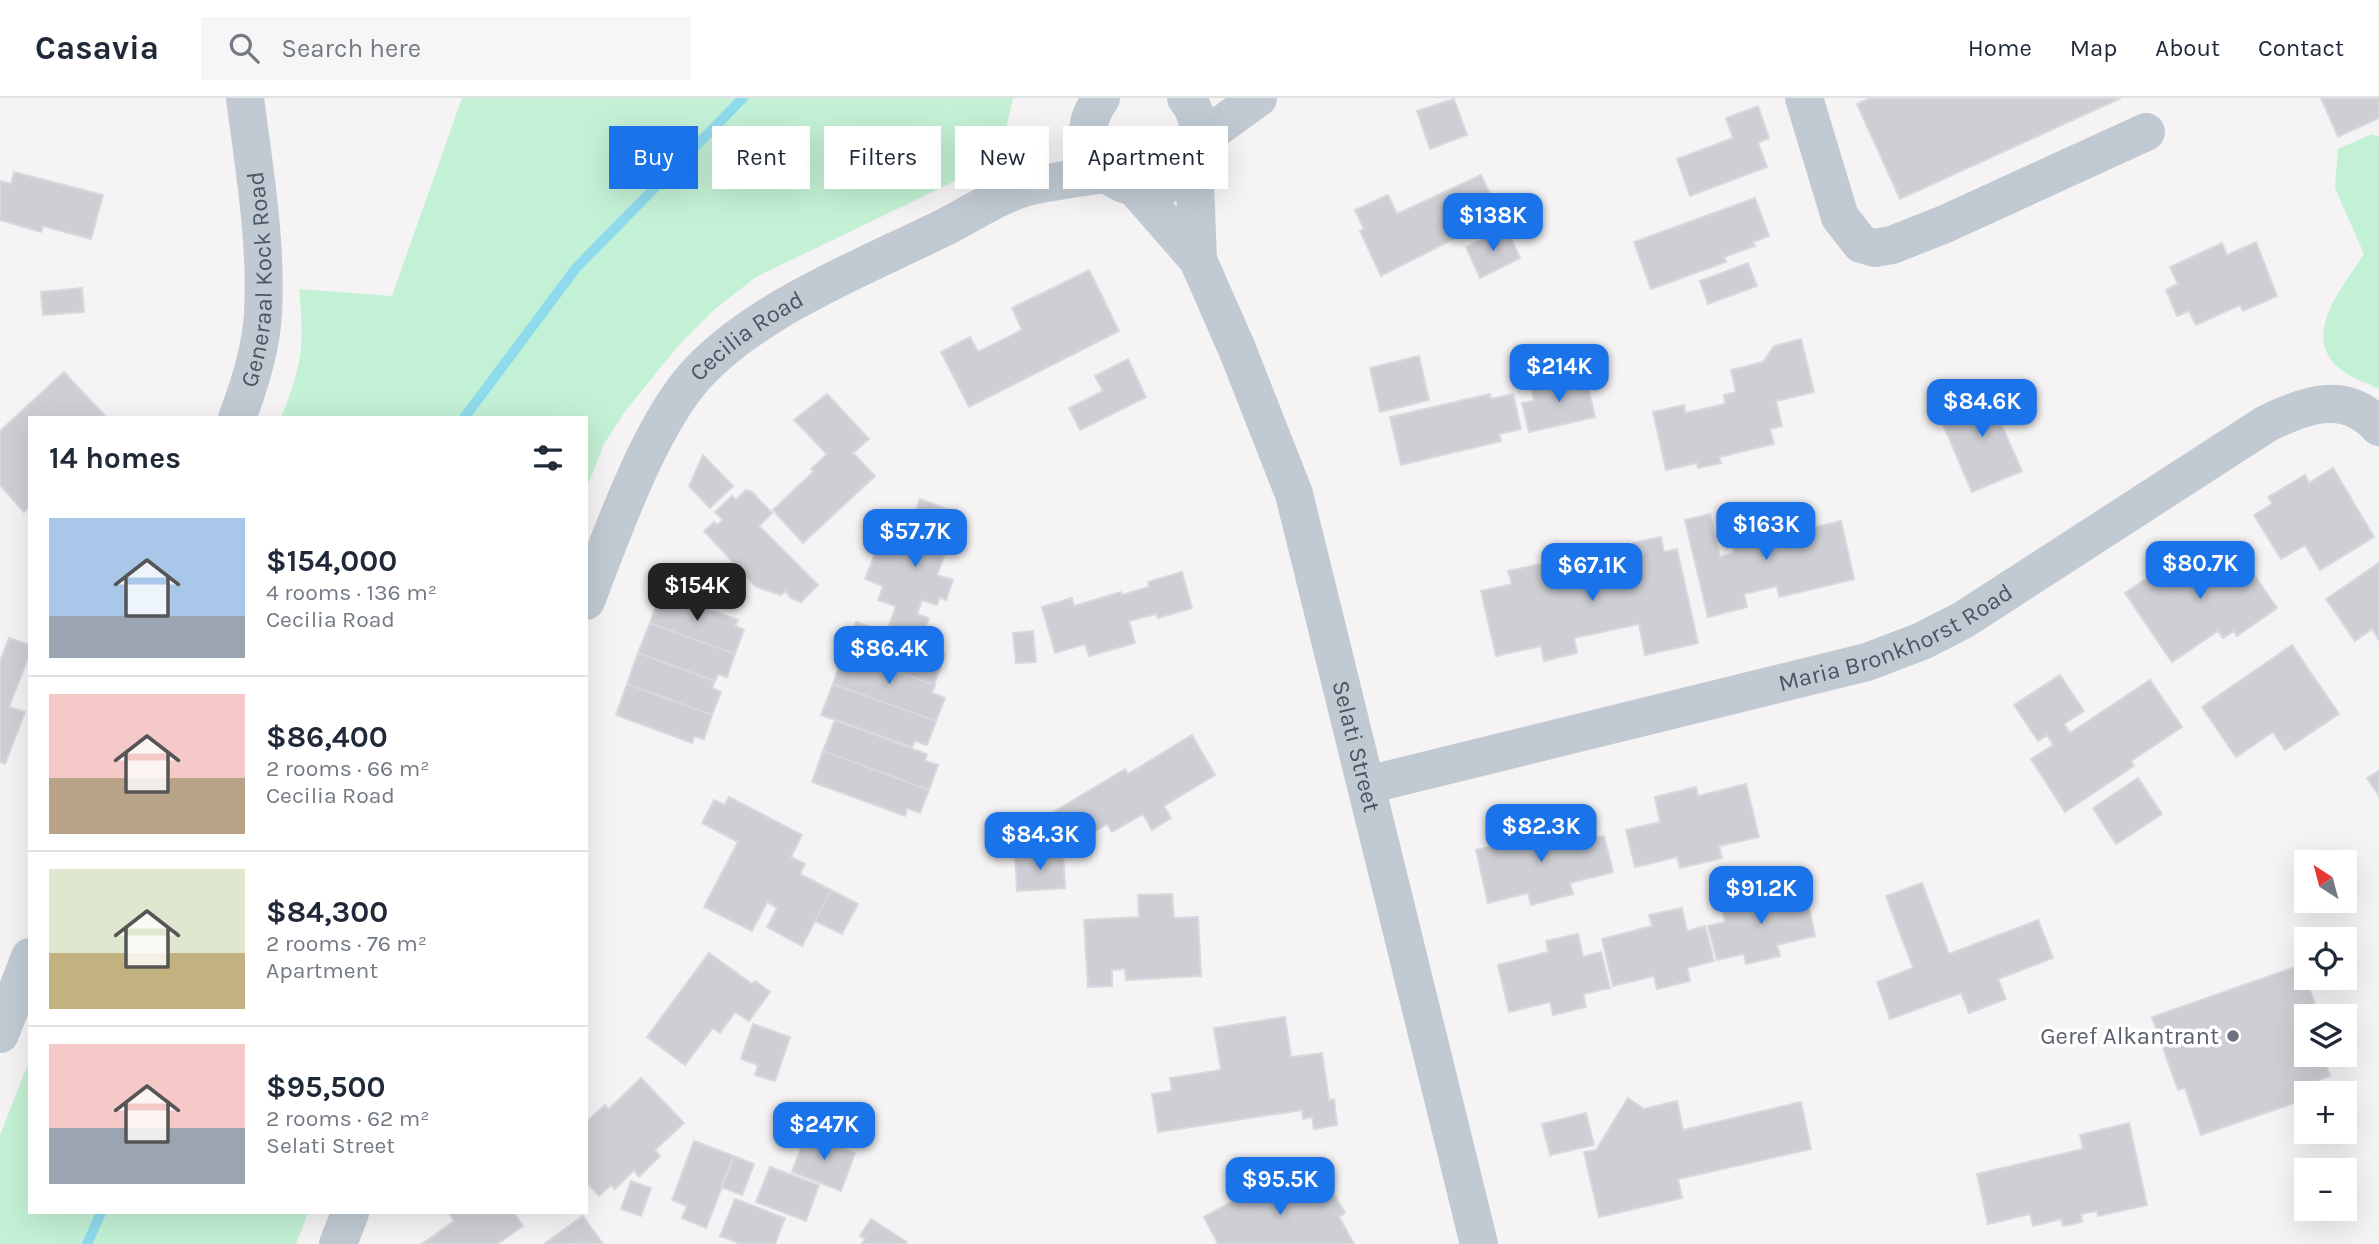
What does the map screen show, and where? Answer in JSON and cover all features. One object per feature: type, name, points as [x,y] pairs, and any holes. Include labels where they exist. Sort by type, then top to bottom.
[{"type":"street","name":"Generaal Kock Road","points":[[238,416],[245,397],[263,316],[258,210],[244,98]]},
{"type":"street","name":"Selati Street","points":[[1186,98],[1193,107],[1198,126]]},
{"type":"street","points":[[1225,126],[1258,98]]},
{"type":"street","points":[[1804,98],[1840,217],[1861,244],[1875,248],[1892,245],[1945,224],[2146,132]]},
{"type":"street","name":"Cecilia Road","points":[[1049,158],[1090,110]]},
{"type":"street","name":"Cecilia Road","points":[[588,596],[615,528],[661,428],[689,384],[710,361],[744,333],[819,289],[1022,189]]},
{"type":"street","name":"Selati Street","points":[[1128,189],[1198,260],[1237,349],[1294,494],[1479,1244]]},
{"type":"street","name":"Selati Street","points":[[1197,189],[1198,260]]},
{"type":"street","name":"Maria Bronkhorst Road","points":[[1367,785],[1867,662],[1922,641],[1963,620],[2296,408],[2329,402],[2349,407],[2377,425]]},
{"type":"street","points":[[0,1034],[28,962]]},
{"type":"street","points":[[338,1244],[350,1214]]},
{"type":"green space","points":[[462,98],[1013,98],[1007,126],[955,126],[955,181],[941,188],[941,126],[824,126],[824,189],[938,189],[756,277],[715,309],[678,346],[626,410],[604,444],[588,485],[588,416],[282,416],[294,384],[300,355],[302,326],[299,289],[392,296]]},
{"type":"green space","points":[[2372,134],[2379,137],[2379,389],[2340,369],[2328,356],[2324,342],[2324,327],[2329,311],[2364,254],[2335,188],[2338,149]]},
{"type":"green space","points":[[28,1064],[28,1214],[308,1214],[296,1244],[0,1244],[0,1135]]},
{"type":"building","points":[[1870,98],[2121,98],[1900,199],[1857,104]]},
{"type":"building","points":[[2321,98],[2379,98],[2379,118],[2338,137]]},
{"type":"building","points":[[1454,99],[1467,135],[1430,149],[1417,111]]},
{"type":"building","points":[[1758,106],[1769,138],[1758,143],[1767,167],[1690,196],[1677,159],[1733,138],[1726,118]]},
{"type":"building","points":[[14,172],[103,195],[91,239],[43,226],[41,232],[0,220],[0,181],[11,184]]},
{"type":"building","points":[[1481,175],[1500,215],[1381,276],[1360,231],[1364,229],[1355,210],[1388,195],[1397,214]]},
{"type":"building","points":[[1755,198],[1769,236],[1753,242],[1755,246],[1724,257],[1726,262],[1651,289],[1634,242]]},
{"type":"building","points":[[1506,228],[1520,258],[1480,278],[1466,247]]},
{"type":"building","points":[[2256,242],[2277,296],[2243,311],[2240,305],[2196,325],[2189,311],[2177,316],[2166,290],[2178,284],[2170,267],[2222,243],[2227,255]]},
{"type":"building","points":[[1748,263],[1757,286],[1708,304],[1700,281]]},
{"type":"building","points":[[1089,270],[1119,331],[969,407],[941,352],[970,337],[978,352],[1022,330],[1012,308]]},
{"type":"building","points":[[82,288],[84,312],[43,315],[41,292]]},
{"type":"building","points":[[1801,339],[1814,392],[1776,401],[1782,426],[1770,429],[1774,444],[1719,457],[1721,463],[1698,468],[1697,463],[1666,470],[1653,412],[1684,405],[1685,413],[1725,404],[1724,395],[1736,392],[1731,370],[1763,362],[1774,346]]},
{"type":"building","points":[[1419,356],[1429,400],[1380,412],[1370,368]]},
{"type":"building","points":[[1128,359],[1146,397],[1080,430],[1069,408],[1103,391],[1095,376]]},
{"type":"building","points":[[64,372],[105,416],[28,416],[28,509],[24,512],[0,485],[0,431]]},
{"type":"building","points":[[1585,374],[1595,417],[1529,432],[1522,403],[1534,401],[1531,387]]},
{"type":"building","points":[[2002,387],[2015,418],[2001,424],[2022,471],[1972,492],[1939,415]]},
{"type":"building","points":[[827,394],[869,439],[853,453],[875,476],[803,543],[773,510],[814,471],[811,469],[827,454],[794,420]]},
{"type":"building","points":[[1490,394],[1491,399],[1513,394],[1521,429],[1499,434],[1501,441],[1401,465],[1390,417]]},
{"type":"building","points":[[703,455],[733,486],[710,508],[689,486]]},
{"type":"building","points":[[2333,468],[2374,537],[2320,570],[2305,545],[2281,559],[2254,515],[2272,504],[2268,497],[2305,475],[2309,483]]},
{"type":"building","points":[[746,490],[752,492],[772,513],[759,526],[818,585],[801,602],[792,599],[785,591],[781,595],[756,587],[704,531],[714,522],[717,525],[723,520],[715,512],[732,496],[736,500]]},
{"type":"building","points":[[920,499],[960,514],[937,575],[953,580],[946,600],[940,597],[937,605],[922,600],[917,614],[929,618],[920,643],[887,631],[896,606],[878,600],[883,586],[865,579],[878,547],[899,554]]},
{"type":"building","points":[[1710,514],[1720,557],[1734,553],[1729,533],[1773,523],[1777,536],[1841,521],[1854,579],[1779,597],[1777,586],[1744,594],[1747,607],[1708,617],[1685,520]]},
{"type":"building","points":[[1661,537],[1664,552],[1677,549],[1698,643],[1645,655],[1639,624],[1574,638],[1577,653],[1544,661],[1541,646],[1496,656],[1481,591],[1512,584],[1508,571],[1610,549],[1614,568],[1638,562],[1633,543]]},
{"type":"building","points":[[2233,544],[2277,608],[2237,636],[2234,631],[2223,638],[2218,631],[2172,662],[2125,593],[2190,549],[2201,566]]},
{"type":"building","points":[[2379,563],[2379,640],[2372,629],[2355,641],[2326,599]]},
{"type":"building","points":[[1182,572],[1192,608],[1158,618],[1156,614],[1129,621],[1135,643],[1089,656],[1085,644],[1055,653],[1042,607],[1072,598],[1074,606],[1121,592],[1122,595],[1149,587],[1148,582]]},
{"type":"building","points":[[661,592],[738,620],[735,626],[744,630],[735,654],[650,623]]},
{"type":"building","points":[[856,622],[945,654],[934,685],[844,652]]},
{"type":"building","points":[[650,623],[735,654],[727,677],[718,674],[715,681],[638,653]]},
{"type":"building","points":[[1033,631],[1036,662],[1016,663],[1013,633]]},
{"type":"building","points":[[9,638],[28,644],[28,658],[9,707],[25,712],[5,764],[0,762],[0,661]]},
{"type":"building","points":[[2292,645],[2339,714],[2285,750],[2273,732],[2236,757],[2202,707]]},
{"type":"building","points":[[844,652],[935,685],[932,693],[945,698],[936,721],[833,684]]},
{"type":"building","points":[[638,653],[715,681],[712,688],[721,692],[712,715],[627,684]]},
{"type":"building","points":[[2060,675],[2084,711],[2064,724],[2070,733],[2150,680],[2182,727],[2131,761],[2134,766],[2065,812],[2031,759],[2053,745],[2047,735],[2038,741],[2014,705]]},
{"type":"building","points":[[627,684],[712,715],[704,739],[694,736],[692,743],[616,715]]},
{"type":"building","points":[[833,684],[936,721],[927,745],[915,741],[912,747],[821,715]]},
{"type":"building","points":[[835,720],[927,754],[925,761],[938,765],[929,790],[823,751]]},
{"type":"building","points":[[1192,735],[1215,775],[1164,806],[1171,818],[1152,830],[1143,814],[1112,832],[1107,824],[1072,845],[1052,813],[1125,769],[1128,774]]},
{"type":"building","points":[[823,751],[929,790],[920,813],[907,808],[905,816],[812,782]]},
{"type":"building","points":[[2379,771],[2379,796],[2367,778]]},
{"type":"building","points":[[2138,778],[2162,814],[2116,844],[2093,808]]},
{"type":"building","points":[[1746,784],[1759,837],[1719,846],[1722,858],[1680,868],[1677,857],[1635,867],[1626,830],[1660,822],[1655,797],[1696,787],[1698,796]]},
{"type":"building","points":[[729,797],[802,835],[791,857],[805,864],[800,874],[831,890],[802,946],[767,927],[777,908],[767,902],[752,931],[704,907],[738,842],[702,823],[714,800],[725,805]]},
{"type":"building","points":[[1564,818],[1570,844],[1604,836],[1613,872],[1570,883],[1573,894],[1531,905],[1528,893],[1488,903],[1476,850],[1528,837],[1526,827]]},
{"type":"building","points":[[1063,852],[1065,888],[1017,891],[1015,855]]},
{"type":"building","points":[[1922,883],[1949,954],[2038,920],[2053,958],[1998,979],[2006,999],[1969,1013],[1961,993],[1890,1019],[1877,982],[1913,968],[1886,896]]},
{"type":"building","points":[[1805,889],[1815,936],[1777,945],[1780,956],[1746,964],[1744,954],[1717,960],[1708,926],[1725,922],[1720,899],[1750,892],[1753,902]]},
{"type":"building","points":[[831,890],[858,904],[842,934],[815,921]]},
{"type":"building","points":[[1172,894],[1174,918],[1198,917],[1201,976],[1126,980],[1125,969],[1112,970],[1112,986],[1088,987],[1084,920],[1139,917],[1138,895]]},
{"type":"building","points":[[1682,908],[1687,931],[1705,926],[1714,961],[1687,968],[1690,981],[1657,989],[1654,976],[1613,986],[1602,939],[1652,926],[1649,915]]},
{"type":"building","points":[[1578,934],[1583,957],[1601,952],[1610,988],[1583,994],[1586,1007],[1553,1015],[1550,1002],[1509,1012],[1498,965],[1548,952],[1546,941]]},
{"type":"building","points":[[709,953],[752,984],[755,981],[770,992],[749,1021],[735,1012],[720,1033],[713,1028],[685,1065],[647,1037]]},
{"type":"building","name":"Geref Alkantrant","points":[[2294,967],[2294,990],[2310,990],[2315,1004],[2294,1004],[2294,1067],[2327,1067],[2330,1076],[2317,1081],[2294,1081],[2294,1103],[2201,1135],[2185,1088],[2178,1090],[2152,1017]]},
{"type":"building","points":[[1285,1017],[1291,1057],[1322,1053],[1329,1100],[1334,1099],[1337,1125],[1314,1129],[1312,1117],[1303,1119],[1302,1110],[1158,1132],[1152,1094],[1172,1091],[1170,1078],[1221,1070],[1214,1028]]},
{"type":"building","points":[[753,1024],[790,1037],[775,1081],[755,1075],[758,1065],[741,1059]]},
{"type":"building","points":[[641,1078],[684,1123],[655,1150],[660,1156],[639,1177],[634,1170],[615,1189],[611,1185],[599,1196],[588,1184],[588,1120],[605,1105],[609,1109]]},
{"type":"building","points":[[1628,1098],[1644,1109],[1677,1101],[1683,1130],[1801,1102],[1811,1149],[1678,1179],[1682,1198],[1599,1217],[1584,1152],[1596,1150]]},
{"type":"building","points":[[1586,1113],[1594,1145],[1550,1155],[1542,1124]]},
{"type":"building","points":[[2129,1123],[2147,1205],[2098,1216],[2097,1211],[2081,1214],[2082,1222],[2063,1226],[2061,1219],[2033,1226],[2030,1214],[1988,1224],[1977,1174],[2083,1149],[2080,1135]]},
{"type":"building","points":[[806,1134],[855,1153],[841,1191],[792,1172]]},
{"type":"building","points":[[694,1141],[734,1156],[706,1228],[682,1218],[687,1206],[672,1200]]},
{"type":"building","points":[[734,1156],[754,1164],[742,1195],[721,1187]]},
{"type":"building","points":[[770,1167],[819,1185],[806,1221],[756,1202]]},
{"type":"building","points":[[1293,1168],[1312,1203],[1333,1192],[1345,1213],[1339,1217],[1354,1244],[1218,1244],[1204,1217]]},
{"type":"building","points":[[631,1181],[651,1188],[641,1216],[621,1209]]},
{"type":"building","points":[[735,1199],[785,1218],[775,1244],[741,1244],[720,1236]]},
{"type":"building","points":[[450,1214],[515,1214],[523,1226],[497,1244],[422,1244],[454,1221]]},
{"type":"building","points":[[583,1216],[603,1244],[544,1244]]},
{"type":"building","points":[[871,1219],[907,1242],[906,1244],[862,1244],[865,1239],[860,1236]]},
{"type":"waterway","points":[[465,416],[576,268],[743,98]]},
{"type":"waterway","points":[[87,1244],[101,1214]]},
{"type":"place","name":"Geref Alkantrant","points":[[2233,1036]]}]
